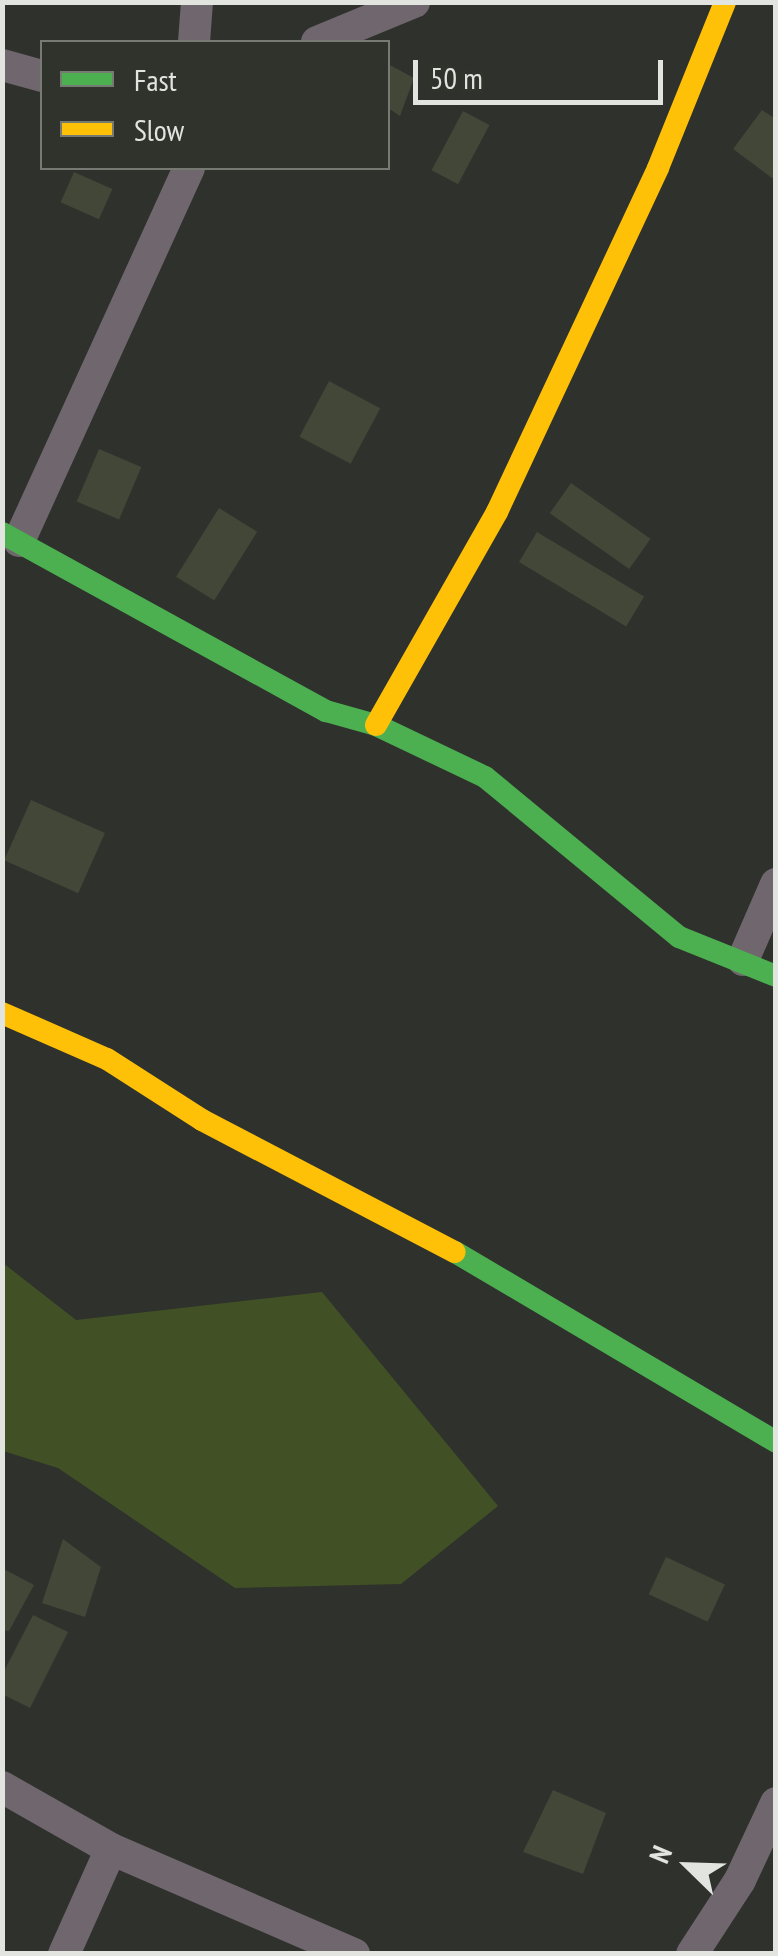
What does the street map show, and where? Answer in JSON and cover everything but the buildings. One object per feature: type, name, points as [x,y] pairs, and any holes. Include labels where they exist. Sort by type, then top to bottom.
[{"type":"street","points":[[194,40],[197,2]]},
{"type":"street","points":[[321,40],[414,2]]},
{"type":"street","points":[[376,725],[497,512],[658,168],[725,2]]},
{"type":"street","points":[[2,65],[40,75]]},
{"type":"street","points":[[188,170],[11,537],[195,644],[326,711],[376,725],[485,778],[680,937],[776,976]]},
{"type":"street","points":[[743,960],[776,884]]},
{"type":"street","points":[[2,1013],[107,1059],[202,1120],[395,1216],[776,1442]]},
{"type":"street","points":[[2,1787],[111,1849],[354,1954]]},
{"type":"street","points":[[692,1954],[740,1880],[776,1803]]},
{"type":"street","points":[[64,1954],[111,1849]]},
{"type":"green space","points":[[3,1263],[76,1320],[322,1292],[498,1506],[401,1584],[235,1588],[58,1468],[3,1451]]},
{"type":"traffic: fast","points":[[2,533],[326,711],[376,725],[485,777],[679,937],[776,976]]},
{"type":"traffic: fast","points":[[455,1252],[776,1442]]},
{"type":"traffic: slow","points":[[376,725],[497,512],[658,168],[725,2]]},
{"type":"traffic: slow","points":[[2,1013],[107,1059],[202,1120],[455,1252]]}]
